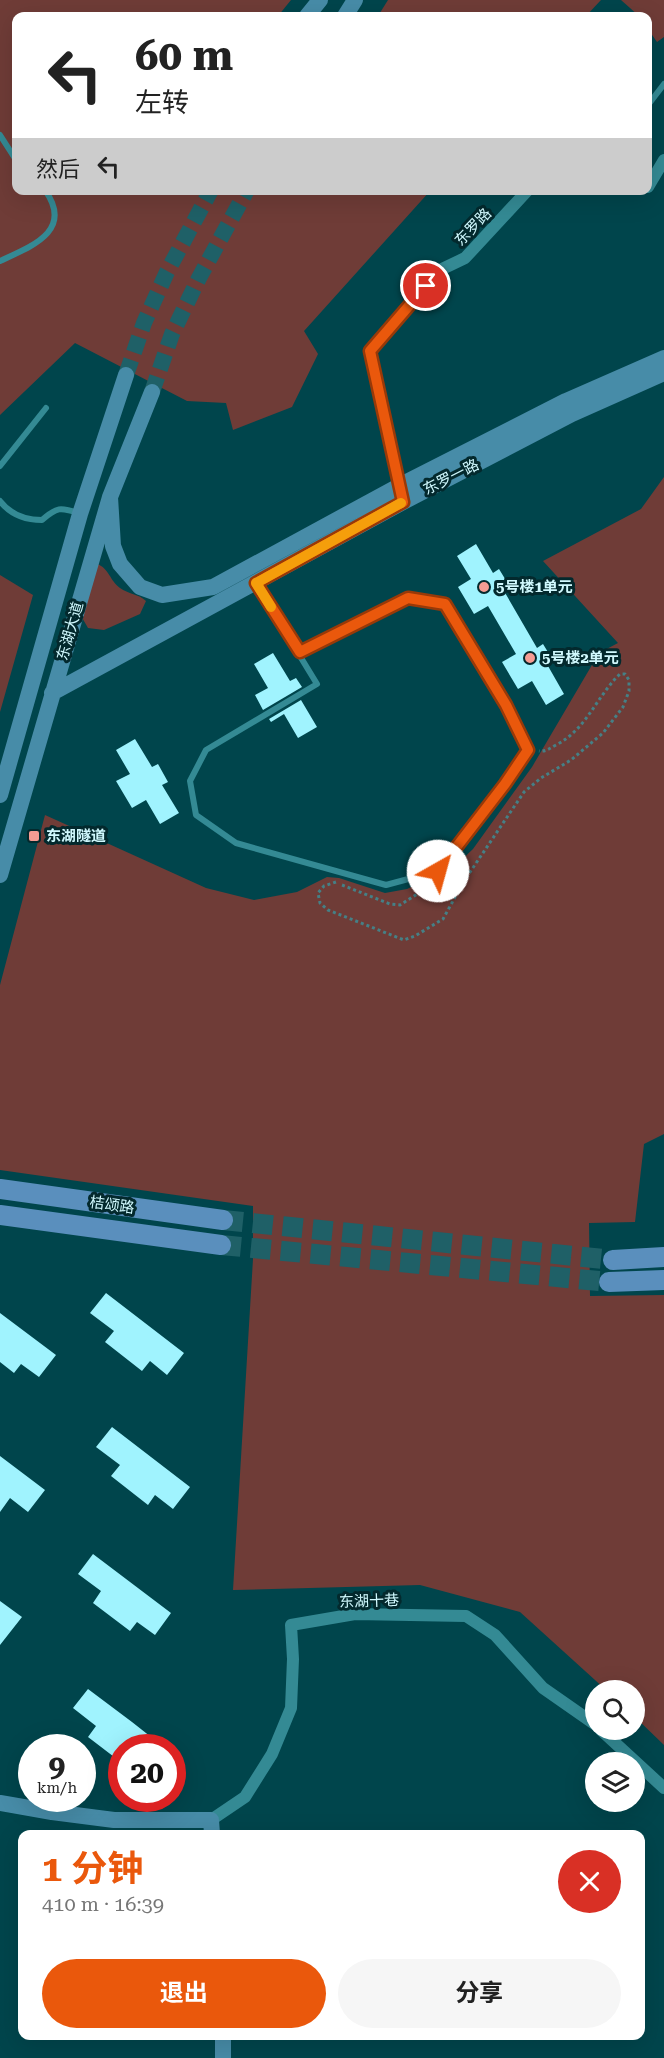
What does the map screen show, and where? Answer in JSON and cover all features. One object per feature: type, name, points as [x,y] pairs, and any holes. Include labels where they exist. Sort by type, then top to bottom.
[{"type":"main road","points":[[310,12],[320,0]]},
{"type":"main road","name":"东罗一路","points":[[52,693],[256,583],[401,494],[566,401],[664,358]]},
{"type":"main road","name":"东罗一路","points":[[110,497],[113,546],[120,564],[140,587],[162,595],[213,587],[401,494],[664,373]]},
{"type":"main road","name":"东湖大道","points":[[0,795],[80,514],[126,375]]},
{"type":"main road","name":"东湖大道","points":[[0,875],[110,497],[152,392]]},
{"type":"main road","name":"桔颂路","points":[[0,1190],[223,1220]]},
{"type":"main road","name":"桔颂路","points":[[0,1215],[221,1245]]},
{"type":"main road","points":[[613,1260],[664,1257]]},
{"type":"main road","points":[[609,1282],[664,1280]]},
{"type":"main road","points":[[0,1803],[114,1820],[212,1827]]},
{"type":"main road","points":[[223,2040],[223,2058]]},
{"type":"street","points":[[652,180],[664,160]]},
{"type":"street","name":"东罗路","points":[[401,494],[370,351],[440,270],[465,258],[523,195]]},
{"type":"street","name":"东湖十巷","points":[[212,1827],[245,1797],[272,1754],[291,1707],[293,1659],[291,1625],[355,1614],[466,1616],[495,1635],[543,1688],[585,1717]]},
{"type":"street","points":[[612,1740],[664,1788]]},
{"type":"lane","points":[[652,100],[664,84]]},
{"type":"lane","points":[[0,135],[12,154]]},
{"type":"lane","points":[[0,261],[49,235],[56,220],[55,204],[49,195]]},
{"type":"lane","points":[[0,466],[46,408]]},
{"type":"lane","points":[[0,501],[5,508],[27,520],[42,520],[54,510],[65,508],[80,514]]},
{"type":"lane","points":[[256,583],[300,652],[317,684],[206,750],[190,781],[196,814],[237,843],[387,885],[438,871],[505,784],[528,750],[506,705],[445,604],[408,598],[300,652]]},
{"type":"shaded area","points":[[0,0],[291,0],[281,12],[12,12],[12,195],[426,195],[304,331],[318,354],[292,407],[233,430],[226,403],[187,401],[75,343],[0,415]]},
{"type":"shaded area","points":[[388,0],[601,0],[590,12],[380,12]]},
{"type":"shaded area","points":[[621,0],[664,0],[664,37],[657,42],[652,35],[652,12],[634,12]]},
{"type":"shaded area","points":[[664,477],[664,1134],[644,1144],[635,1222],[589,1223],[590,1296],[664,1295],[664,1745],[645,1727],[645,1680],[595,1680],[520,1612],[420,1585],[233,1590],[253,1259],[253,1206],[0,1170],[0,985],[45,815],[206,888],[254,900],[297,892],[327,877],[339,878],[385,893],[407,889],[454,867],[473,849],[532,767],[599,653],[618,643],[543,561],[641,509]]},
{"type":"shaded area","points":[[97,564],[104,568],[120,588],[146,601],[140,614],[104,630],[88,628],[80,614]]},
{"type":"shaded area","points":[[0,575],[33,595],[0,712]]},
{"type":"building","points":[[476,544],[493,573],[499,569],[510,587],[504,591],[537,648],[543,644],[554,662],[548,666],[564,694],[546,705],[532,681],[518,689],[502,662],[516,654],[488,606],[474,614],[458,587],[471,579],[457,556]]},
{"type":"building","points":[[273,653],[290,681],[296,678],[302,687],[263,710],[255,695],[268,688],[254,664]]},
{"type":"building","points":[[301,700],[317,727],[298,738],[284,714],[271,722],[269,719]]},
{"type":"building","points":[[135,739],[152,767],[158,764],[168,782],[162,785],[179,813],[160,824],[146,800],[132,808],[116,781],[130,774],[116,750]]},
{"type":"building","points":[[106,1293],[184,1353],[167,1375],[150,1361],[142,1371],[105,1342],[114,1331],[90,1313]]},
{"type":"building","points":[[0,1313],[56,1355],[39,1377],[21,1364],[14,1373],[0,1362]]},
{"type":"building","points":[[112,1427],[190,1487],[173,1509],[155,1495],[148,1505],[111,1476],[120,1465],[96,1447]]},
{"type":"building","points":[[0,1456],[45,1490],[28,1512],[10,1498],[0,1512]]},
{"type":"building","points":[[93,1554],[171,1613],[155,1635],[137,1622],[130,1631],[93,1603],[101,1591],[78,1574]]},
{"type":"building","points":[[0,1601],[22,1617],[0,1645]]},
{"type":"building","points":[[88,1689],[147,1734],[108,1734],[108,1752],[96,1743],[96,1734],[90,1734],[96,1726],[73,1708]]},
{"type":"tunnel","points":[[126,375],[144,323],[167,272],[208,195]]},
{"type":"tunnel","points":[[152,392],[172,334],[199,278],[244,195]]},
{"type":"tunnel","points":[[223,1220],[613,1260]]},
{"type":"tunnel","points":[[221,1245],[609,1282]]},
{"type":"slow traffic","points":[[271,607],[256,583],[401,503]]},
{"type":"place","name":"5号楼1单元","points":[[484,587]]},
{"type":"place","name":"5号楼2单元","points":[[530,658]]},
{"type":"place","name":"东湖隧道","points":[[34,836]]},
{"type":"route","points":[[426,286],[370,351],[403,502],[256,583],[300,652],[408,598],[445,604],[506,705],[528,750],[505,784],[438,871]]}]
